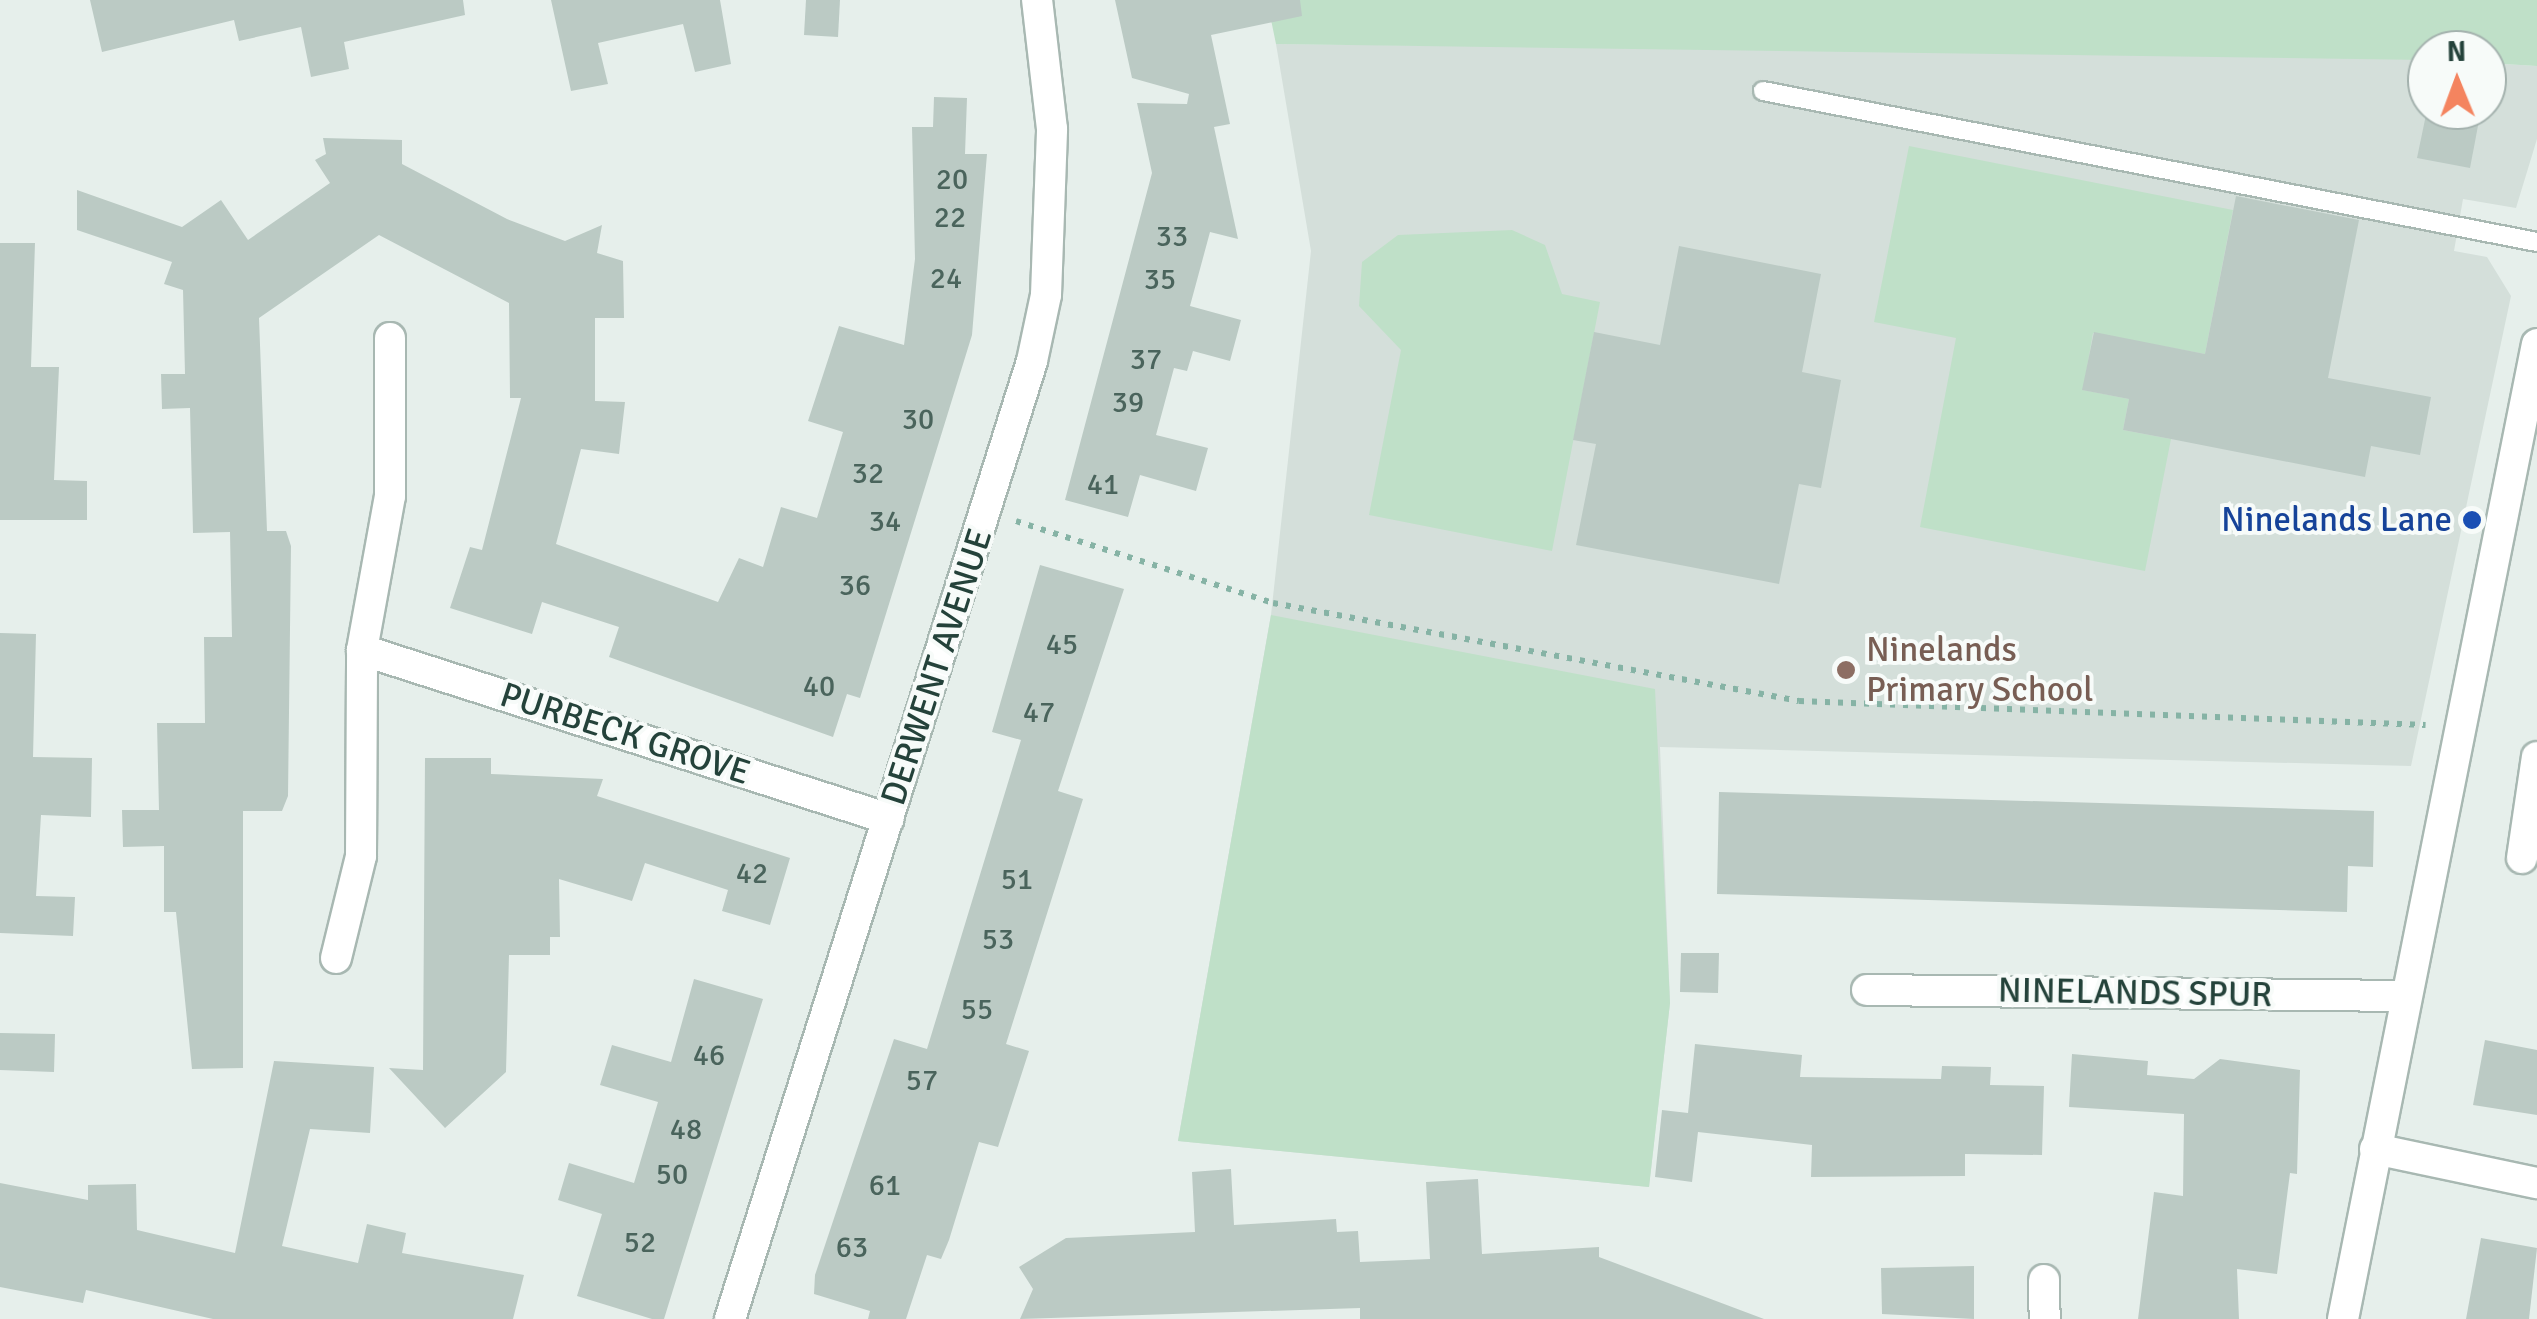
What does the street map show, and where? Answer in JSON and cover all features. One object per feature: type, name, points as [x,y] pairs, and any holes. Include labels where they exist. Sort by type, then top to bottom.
[{"type":"street","name":"DERWENT AVENUE","points":[[730,1319],[986,512],[1046,295],[1052,129],[1037,0]]},
{"type":"street","points":[[336,958],[361,856],[362,650],[390,496],[390,338]]},
{"type":"street","points":[[2343,1319],[2404,996],[2537,344]]},
{"type":"street","name":"PURBECK GROVE","points":[[362,650],[889,819]]},
{"type":"street","points":[[2522,858],[2537,758]]},
{"type":"street","name":"NINELANDS SPUR","points":[[1867,990],[2404,996]]},
{"type":"street","points":[[2375,1149],[2537,1183]]},
{"type":"street","points":[[2044,1280],[2045,1319]]},
{"type":"lane","points":[[1763,91],[2537,242]]},
{"type":"path","points":[[986,512],[1273,604],[1799,701],[2458,726]]},
{"type":"shaded area","name":"Ninelands Primary School","points":[[1276,44],[2324,54],[2407,59],[2407,130],[2507,130],[2507,64],[2537,66],[2537,139],[2516,208],[2463,199],[2454,251],[2487,257],[2511,296],[2411,766],[1660,747],[1670,1003],[1649,1187],[1178,1141],[1271,615],[1311,251]]},
{"type":"green space","points":[[1267,0],[2537,0],[2537,66],[2507,64],[2507,30],[2407,30],[2407,60],[1276,44]]},
{"type":"green space","points":[[1909,146],[2233,210],[2205,354],[2093,333],[2083,390],[2129,399],[2123,430],[2171,439],[2145,571],[1920,527],[1956,338],[1874,322]]},
{"type":"green space","points":[[1512,230],[1545,245],[1562,294],[1600,302],[1552,551],[1369,515],[1401,350],[1359,306],[1362,262],[1398,235]]},
{"type":"green space","points":[[1271,615],[1655,689],[1670,1003],[1649,1187],[1178,1141]]},
{"type":"building","points":[[90,0],[463,0],[465,15],[344,42],[349,69],[311,77],[301,27],[239,41],[234,20],[102,52]]},
{"type":"building","points":[[551,0],[720,0],[731,64],[695,72],[683,24],[598,43],[608,84],[571,91]]},
{"type":"building","points":[[806,0],[840,0],[838,37],[804,35]]},
{"type":"building","points":[[1115,0],[1300,0],[1302,16],[1211,35],[1230,124],[1214,127],[1238,239],[1210,232],[1190,306],[1241,320],[1230,361],[1193,351],[1187,371],[1174,368],[1156,435],[1208,448],[1196,491],[1140,475],[1128,517],[1065,500],[1152,173],[1137,103],[1187,104],[1189,94],[1132,78]]},
{"type":"building","points":[[934,97],[967,98],[965,154],[987,154],[972,335],[860,698],[847,694],[833,737],[609,657],[619,627],[542,602],[532,634],[450,608],[470,547],[482,550],[521,398],[510,398],[509,303],[379,235],[259,318],[267,531],[286,531],[291,546],[288,796],[282,811],[243,811],[243,1068],[192,1069],[176,912],[164,912],[164,846],[123,847],[122,810],[159,810],[157,723],[205,723],[204,637],[232,637],[230,532],[193,533],[190,408],[162,409],[161,374],[185,374],[183,290],[164,284],[172,262],[77,230],[77,190],[182,227],[221,200],[248,240],[330,183],[315,160],[326,154],[323,138],[402,140],[402,164],[507,219],[565,241],[602,225],[597,253],[623,261],[624,318],[595,318],[595,401],[625,402],[619,454],[581,449],[556,544],[718,602],[739,558],[763,567],[781,507],[817,518],[843,432],[808,421],[839,326],[904,345],[915,259],[912,127],[933,127]]},
{"type":"building","points":[[2423,130],[2477,130],[2470,168],[2417,158]]},
{"type":"building","points":[[2236,196],[2359,220],[2328,378],[2431,397],[2420,455],[2371,446],[2365,477],[2123,430],[2129,399],[2082,390],[2094,332],[2205,354]]},
{"type":"building","points":[[0,243],[35,243],[31,367],[59,367],[54,480],[87,481],[87,520],[0,520]]},
{"type":"building","points":[[1679,246],[1821,274],[1802,372],[1841,380],[1821,488],[1799,484],[1779,584],[1576,545],[1596,444],[1573,440],[1594,332],[1660,345]]},
{"type":"building","points":[[1040,565],[1124,589],[1058,791],[1083,799],[1006,1044],[1029,1051],[998,1147],[979,1142],[949,1240],[941,1259],[927,1255],[906,1319],[868,1319],[870,1311],[814,1294],[815,1275],[894,1039],[927,1049],[1021,740],[992,732]]},
{"type":"building","points":[[0,633],[36,634],[33,757],[92,758],[91,817],[41,815],[36,896],[75,897],[73,936],[0,933]]},
{"type":"building","points":[[425,758],[491,758],[491,774],[603,779],[597,796],[790,858],[770,925],[722,911],[728,890],[645,863],[632,901],[559,879],[560,937],[550,937],[550,955],[509,955],[506,1072],[445,1128],[389,1068],[423,1070]]},
{"type":"building","points":[[1719,792],[2374,811],[2373,867],[2348,866],[2347,912],[1717,894]]},
{"type":"building","points":[[1681,953],[1719,953],[1718,993],[1680,992]]},
{"type":"building","points":[[694,979],[763,999],[664,1319],[652,1319],[577,1296],[602,1214],[558,1200],[569,1163],[634,1183],[658,1102],[600,1085],[612,1045],[671,1062]]},
{"type":"building","points":[[0,1033],[55,1034],[54,1072],[0,1070]]},
{"type":"building","points":[[2485,1040],[2537,1050],[2537,1115],[2473,1105]]},
{"type":"building","points":[[1695,1044],[1802,1055],[1800,1077],[1941,1079],[1942,1066],[1991,1067],[1990,1085],[2044,1086],[2042,1155],[1965,1154],[1965,1176],[1811,1177],[1812,1145],[1698,1132],[1692,1182],[1655,1177],[1662,1110],[1688,1113]]},
{"type":"building","points":[[2072,1054],[2148,1061],[2147,1075],[2194,1079],[2220,1059],[2300,1070],[2297,1174],[2290,1173],[2277,1274],[2237,1269],[2239,1319],[2138,1319],[2154,1192],[2183,1196],[2184,1114],[2069,1107]]},
{"type":"building","points":[[274,1061],[374,1067],[370,1133],[310,1129],[282,1246],[358,1263],[367,1224],[406,1233],[402,1253],[524,1275],[513,1319],[213,1319],[86,1290],[83,1303],[0,1287],[0,1183],[88,1200],[88,1185],[136,1184],[137,1230],[235,1253]]},
{"type":"building","points":[[1231,1169],[1234,1225],[1336,1219],[1337,1232],[1358,1231],[1360,1262],[1430,1259],[1426,1182],[1478,1179],[1482,1254],[1599,1247],[1599,1257],[1764,1319],[1360,1319],[1360,1308],[1020,1319],[1033,1289],[1019,1267],[1066,1238],[1195,1232],[1192,1172]]},
{"type":"building","points":[[2481,1238],[2537,1248],[2529,1319],[2466,1319]]},
{"type":"building","points":[[1974,1266],[1974,1319],[1882,1314],[1881,1268]]},
{"type":"place","name":"Ninelands Lane","points":[[2472,520]]},
{"type":"place","name":"Ninelands Primary School","points":[[1846,670]]}]
